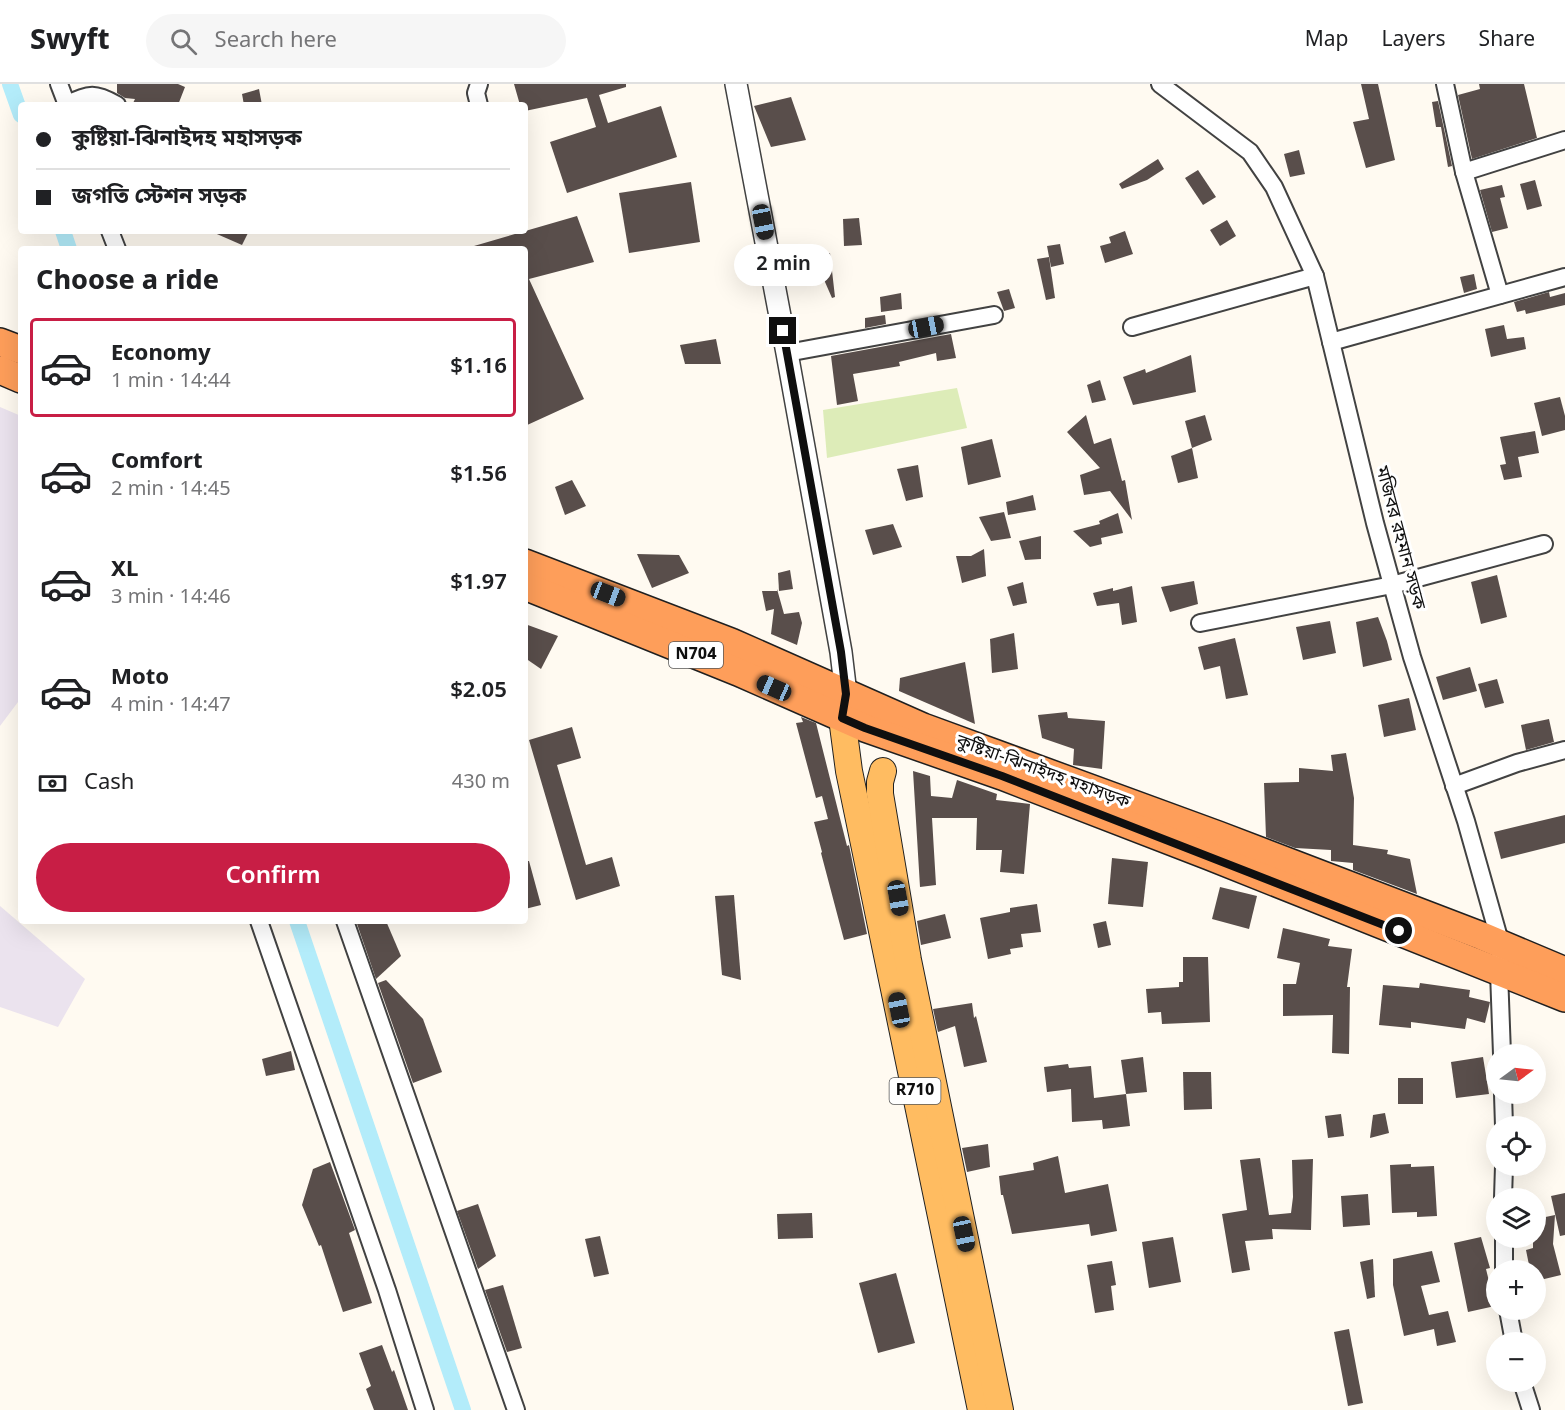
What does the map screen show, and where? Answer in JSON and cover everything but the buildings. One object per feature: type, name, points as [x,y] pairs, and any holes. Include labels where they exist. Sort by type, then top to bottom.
[{"type":"highway","points":[[0,342],[18,349]]},
{"type":"highway","points":[[0,370],[18,378]]},
{"type":"highway","name":"কুষ্টিয়া-ঝিনাইদহ মহাসড়ক","points":[[528,564],[731,642],[844,706]]},
{"type":"highway","name":"কুষ্টিয়া-ঝিনাইদহ মহাসড়ক","points":[[528,587],[738,672],[844,706],[915,735],[1002,776],[1565,998]]},
{"type":"highway","name":"কুষ্টিয়া-ঝিনাইদহ মহাসড়ক","points":[[915,735],[1218,835],[1565,971]]},
{"type":"main road","name":"R710","points":[[844,706],[849,771],[959,1259],[1000,1410]]},
{"type":"main road","points":[[849,771],[883,771],[915,735]]},
{"type":"main road","name":"R710","points":[[883,771],[880,794],[959,1259],[981,1410]]},
{"type":"street","points":[[59,84],[66,102]]},
{"type":"street","points":[[478,102],[476,93],[479,84]]},
{"type":"street","points":[[736,84],[788,353],[841,652],[844,706]]},
{"type":"street","name":"মজিবর রহমান সড়ক","points":[[1160,84],[1250,152],[1275,187],[1315,276],[1375,523],[1412,657],[1454,786],[1501,945],[1499,972],[1502,1044]]},
{"type":"street","points":[[1444,84],[1464,172],[1500,295]]},
{"type":"street","points":[[73,102],[87,95],[100,96],[111,102]]},
{"type":"street","points":[[1464,172],[1565,140]]},
{"type":"street","points":[[1132,327],[1315,276]]},
{"type":"street","points":[[1331,342],[1565,277]]},
{"type":"street","points":[[788,353],[994,315]]},
{"type":"street","points":[[1200,623],[1392,585],[1544,544]]},
{"type":"street","points":[[1454,786],[1517,763],[1565,750]]},
{"type":"street","points":[[260,924],[387,1290],[425,1410]]},
{"type":"street","points":[[346,924],[516,1410]]},
{"type":"street","points":[[1525,1392],[1531,1410]]},
{"type":"shaded area","points":[[0,407],[18,415],[18,702],[0,726]]},
{"type":"shaded area","points":[[0,906],[18,924],[21,924],[85,979],[58,1027],[0,1007]]},
{"type":"green space","points":[[957,388],[967,428],[827,458],[823,410]]},
{"type":"waterway","points":[[10,84],[18,107]]},
{"type":"waterway","points":[[64,234],[68,246]]},
{"type":"waterway","points":[[298,924],[463,1410]]},
{"type":"route","points":[[783,331],[841,652],[846,694],[842,718],[1002,776],[1399,931]]}]
